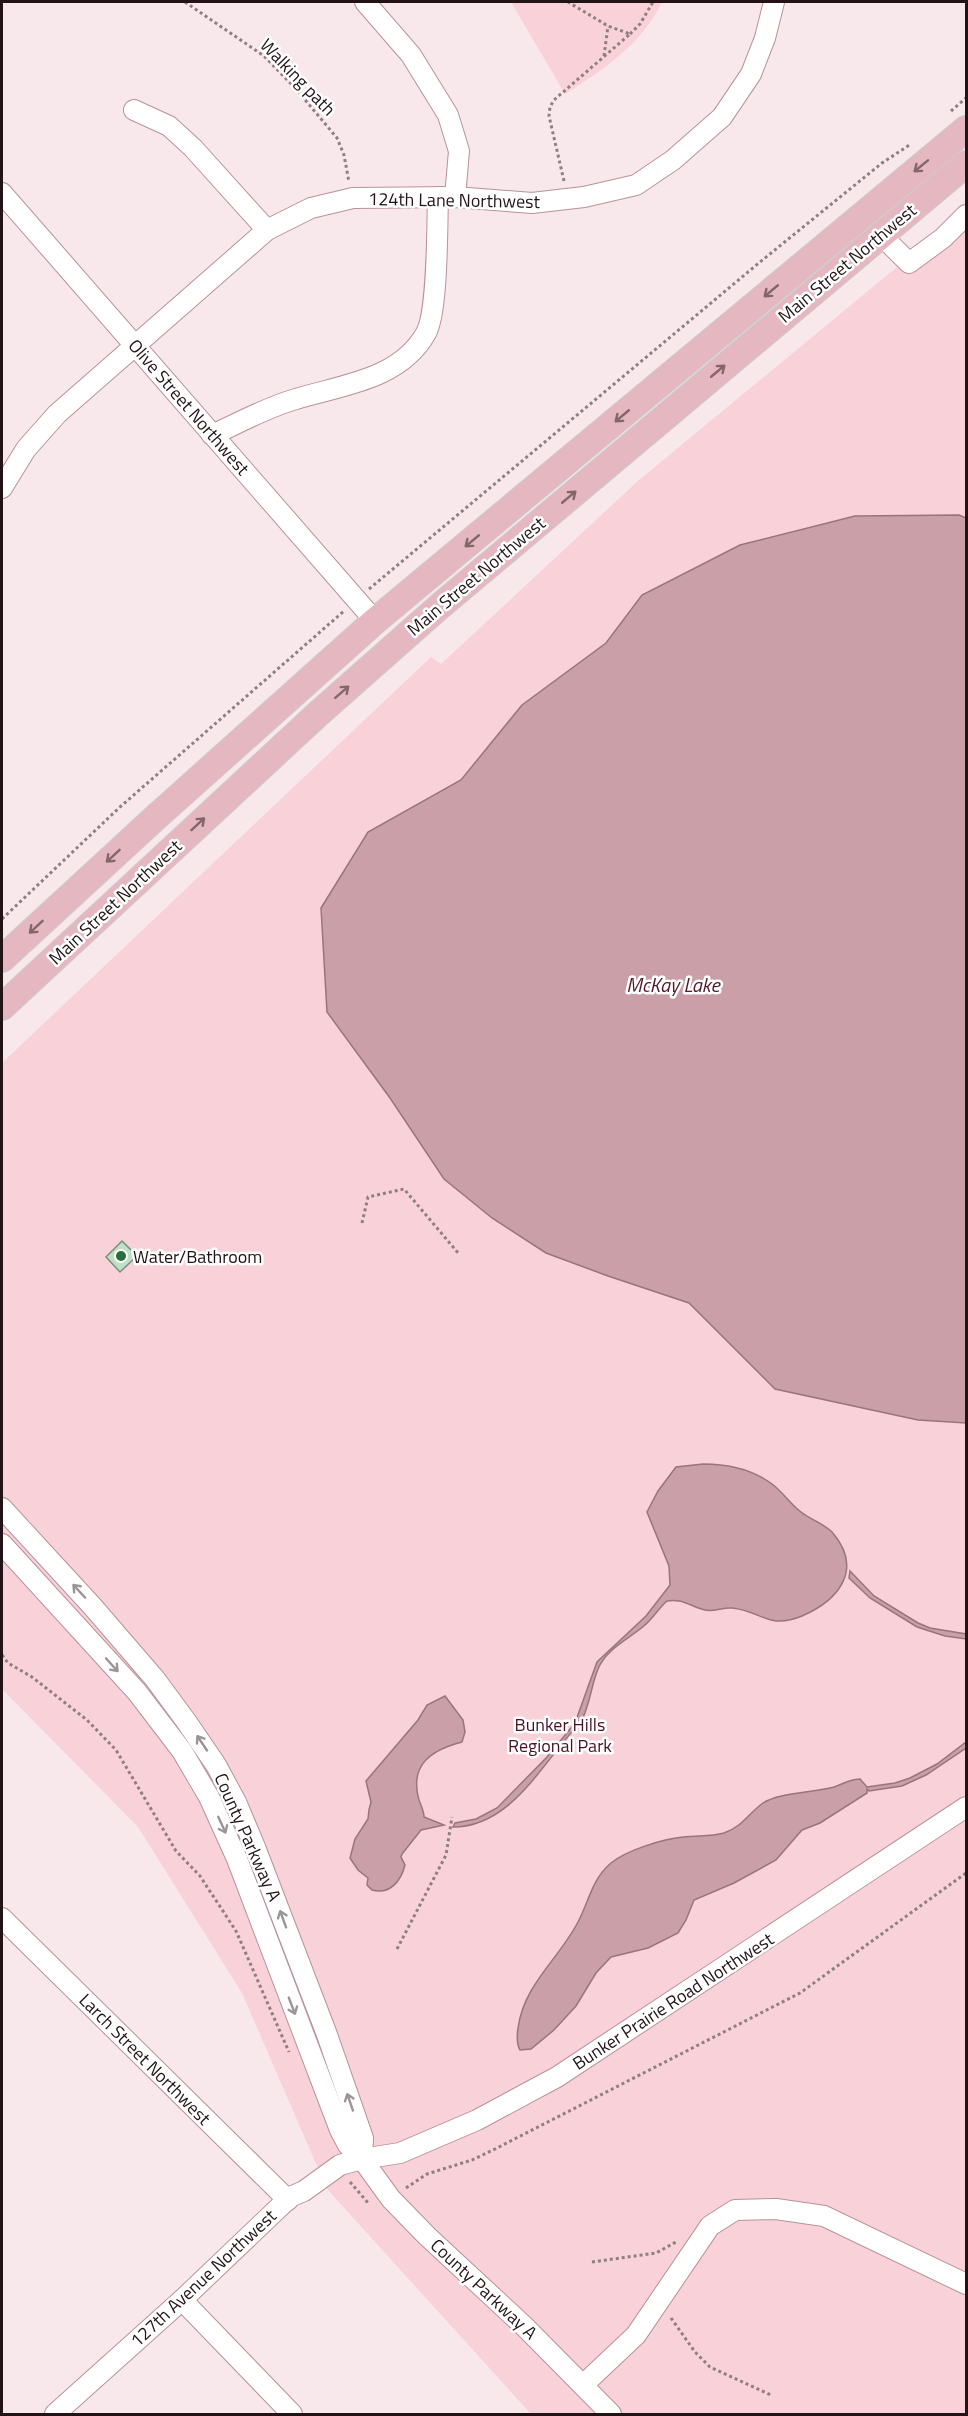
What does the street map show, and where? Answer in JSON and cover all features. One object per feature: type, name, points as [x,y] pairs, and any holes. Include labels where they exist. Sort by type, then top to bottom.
[{"type":"main road","name":"Main Street Northwest","points":[[2,959],[375,621],[958,120]]},
{"type":"main road","name":"Main Street Northwest","points":[[2,1007],[310,720],[440,606],[966,164]]},
{"type":"street","points":[[212,435],[294,399],[350,385],[393,368],[414,349],[427,332],[434,297],[446,197],[459,151],[448,115],[411,55],[365,2]]},
{"type":"street","name":"124th Lane Northwest","points":[[2,488],[26,449],[57,414],[267,230],[311,208],[353,198],[446,197],[532,203],[566,199],[636,185],[673,160],[722,117],[751,74],[765,38],[774,2]]},
{"type":"street","points":[[134,110],[169,126],[193,148],[267,230]]},
{"type":"street","name":"Olive Street Northwest","points":[[2,193],[375,621]]},
{"type":"street","points":[[881,235],[909,263],[943,238],[966,215]]},
{"type":"street","name":"County Parkway A","points":[[2,1508],[93,1607],[155,1679],[216,1766],[236,1802],[326,2032],[363,2138],[362,2159]]},
{"type":"street","name":"County Parkway A","points":[[2,1544],[137,1692],[165,1728],[209,1797],[237,1859],[340,2130],[348,2145],[362,2159],[375,2179],[398,2206],[583,2385],[611,2415]]},
{"type":"street","name":"Bunker Prairie Road Northwest","points":[[362,2159],[400,2153],[477,2120],[557,2077],[966,1807]]},
{"type":"street","name":"Larch Street Northwest","points":[[2,1918],[288,2200]]},
{"type":"street","name":"127th Avenue Northwest","points":[[55,2415],[288,2200],[340,2165],[362,2159]]},
{"type":"street","points":[[583,2385],[636,2335],[710,2226],[735,2210],[776,2209],[824,2216],[966,2284]]},
{"type":"street","points":[[182,2300],[292,2415]]},
{"type":"path","name":"Walking path","points":[[184,2],[264,56],[296,89],[337,138],[344,155],[353,198]]},
{"type":"path","points":[[568,2],[608,26],[630,34]]},
{"type":"path","points":[[566,199],[561,161],[549,116],[550,107],[554,100],[640,24],[653,2]]},
{"type":"path","points":[[604,56],[608,26]]},
{"type":"path","points":[[958,120],[966,99]]},
{"type":"path","points":[[376,583],[741,277],[882,163],[918,139]]},
{"type":"path","points":[[2,919],[120,807],[344,611]]},
{"type":"path","points":[[362,1223],[368,1197],[404,1189],[459,1254]]},
{"type":"path","points":[[2,1655],[8,1663],[32,1677],[87,1720],[116,1750],[176,1851],[200,1875],[236,1931],[293,2061]]},
{"type":"path","points":[[397,1949],[446,1855],[452,1817]]},
{"type":"path","points":[[402,2191],[427,2174],[472,2160],[493,2150],[800,1993],[966,1873]]},
{"type":"path","points":[[592,2262],[656,2253],[674,2242],[704,2235]]},
{"type":"path","points":[[659,2304],[695,2352],[710,2367],[771,2395]]},
{"type":"green space","points":[[511,2],[662,2],[654,17],[633,43],[607,65],[565,94]]},
{"type":"green space","name":"Bunker Hills Regional Park","points":[[966,210],[966,518],[959,515],[642,595],[606,643],[522,705],[966,1030],[966,2414],[531,2414],[327,2189],[242,1993],[138,1827],[2,1689],[2,1063],[431,657],[441,664],[639,480]]},
{"type":"water","name":"McKay Lake","points":[[959,515],[966,518],[966,1423],[918,1420],[775,1389],[689,1303],[546,1253],[492,1218],[444,1179],[390,1098],[327,1012],[321,908],[368,832],[461,780],[522,705],[606,643],[642,595],[740,545],[855,516]]},
{"type":"water","points":[[703,1464],[731,1466],[764,1479],[776,1487],[801,1512],[825,1526],[832,1532],[846,1558],[843,1582],[827,1601],[815,1609],[802,1616],[781,1621],[742,1610],[729,1608],[708,1610],[673,1600],[667,1601],[645,1625],[607,1655],[598,1669],[581,1722],[526,1788],[510,1804],[493,1816],[474,1824],[453,1827],[455,1823],[476,1819],[497,1808],[547,1757],[575,1723],[597,1662],[646,1616],[670,1585],[669,1566],[647,1512],[658,1491],[676,1467]]},
{"type":"water","points":[[850,1571],[874,1596],[918,1623],[930,1628],[966,1634],[966,1639],[945,1636],[917,1627],[870,1598],[849,1578]]},
{"type":"water","points":[[445,1696],[463,1720],[465,1732],[462,1742],[432,1755],[420,1768],[417,1777],[419,1800],[424,1817],[444,1825],[421,1830],[402,1854],[405,1865],[398,1881],[389,1889],[372,1890],[367,1885],[368,1878],[358,1870],[350,1858],[355,1839],[368,1819],[371,1802],[366,1781],[418,1720],[427,1705]]},
{"type":"water","points":[[966,1742],[966,1748],[926,1775],[902,1786],[869,1791],[867,1789],[867,1793],[820,1823],[802,1830],[776,1860],[734,1883],[694,1900],[678,1933],[648,1948],[611,1957],[596,1973],[576,2006],[554,2030],[531,2049],[520,2050],[517,2042],[518,2028],[527,1998],[578,1922],[599,1876],[618,1858],[666,1840],[724,1833],[741,1824],[763,1803],[777,1797],[834,1787],[856,1779],[860,1779],[867,1787],[895,1783],[910,1778],[937,1764]]},
{"type":"building","name":"Water/Bathroom","points":[[122,1241],[137,1256],[120,1272],[106,1257]]},
{"type":"place","name":"Water/Bathroom","points":[[121,1256]]}]
